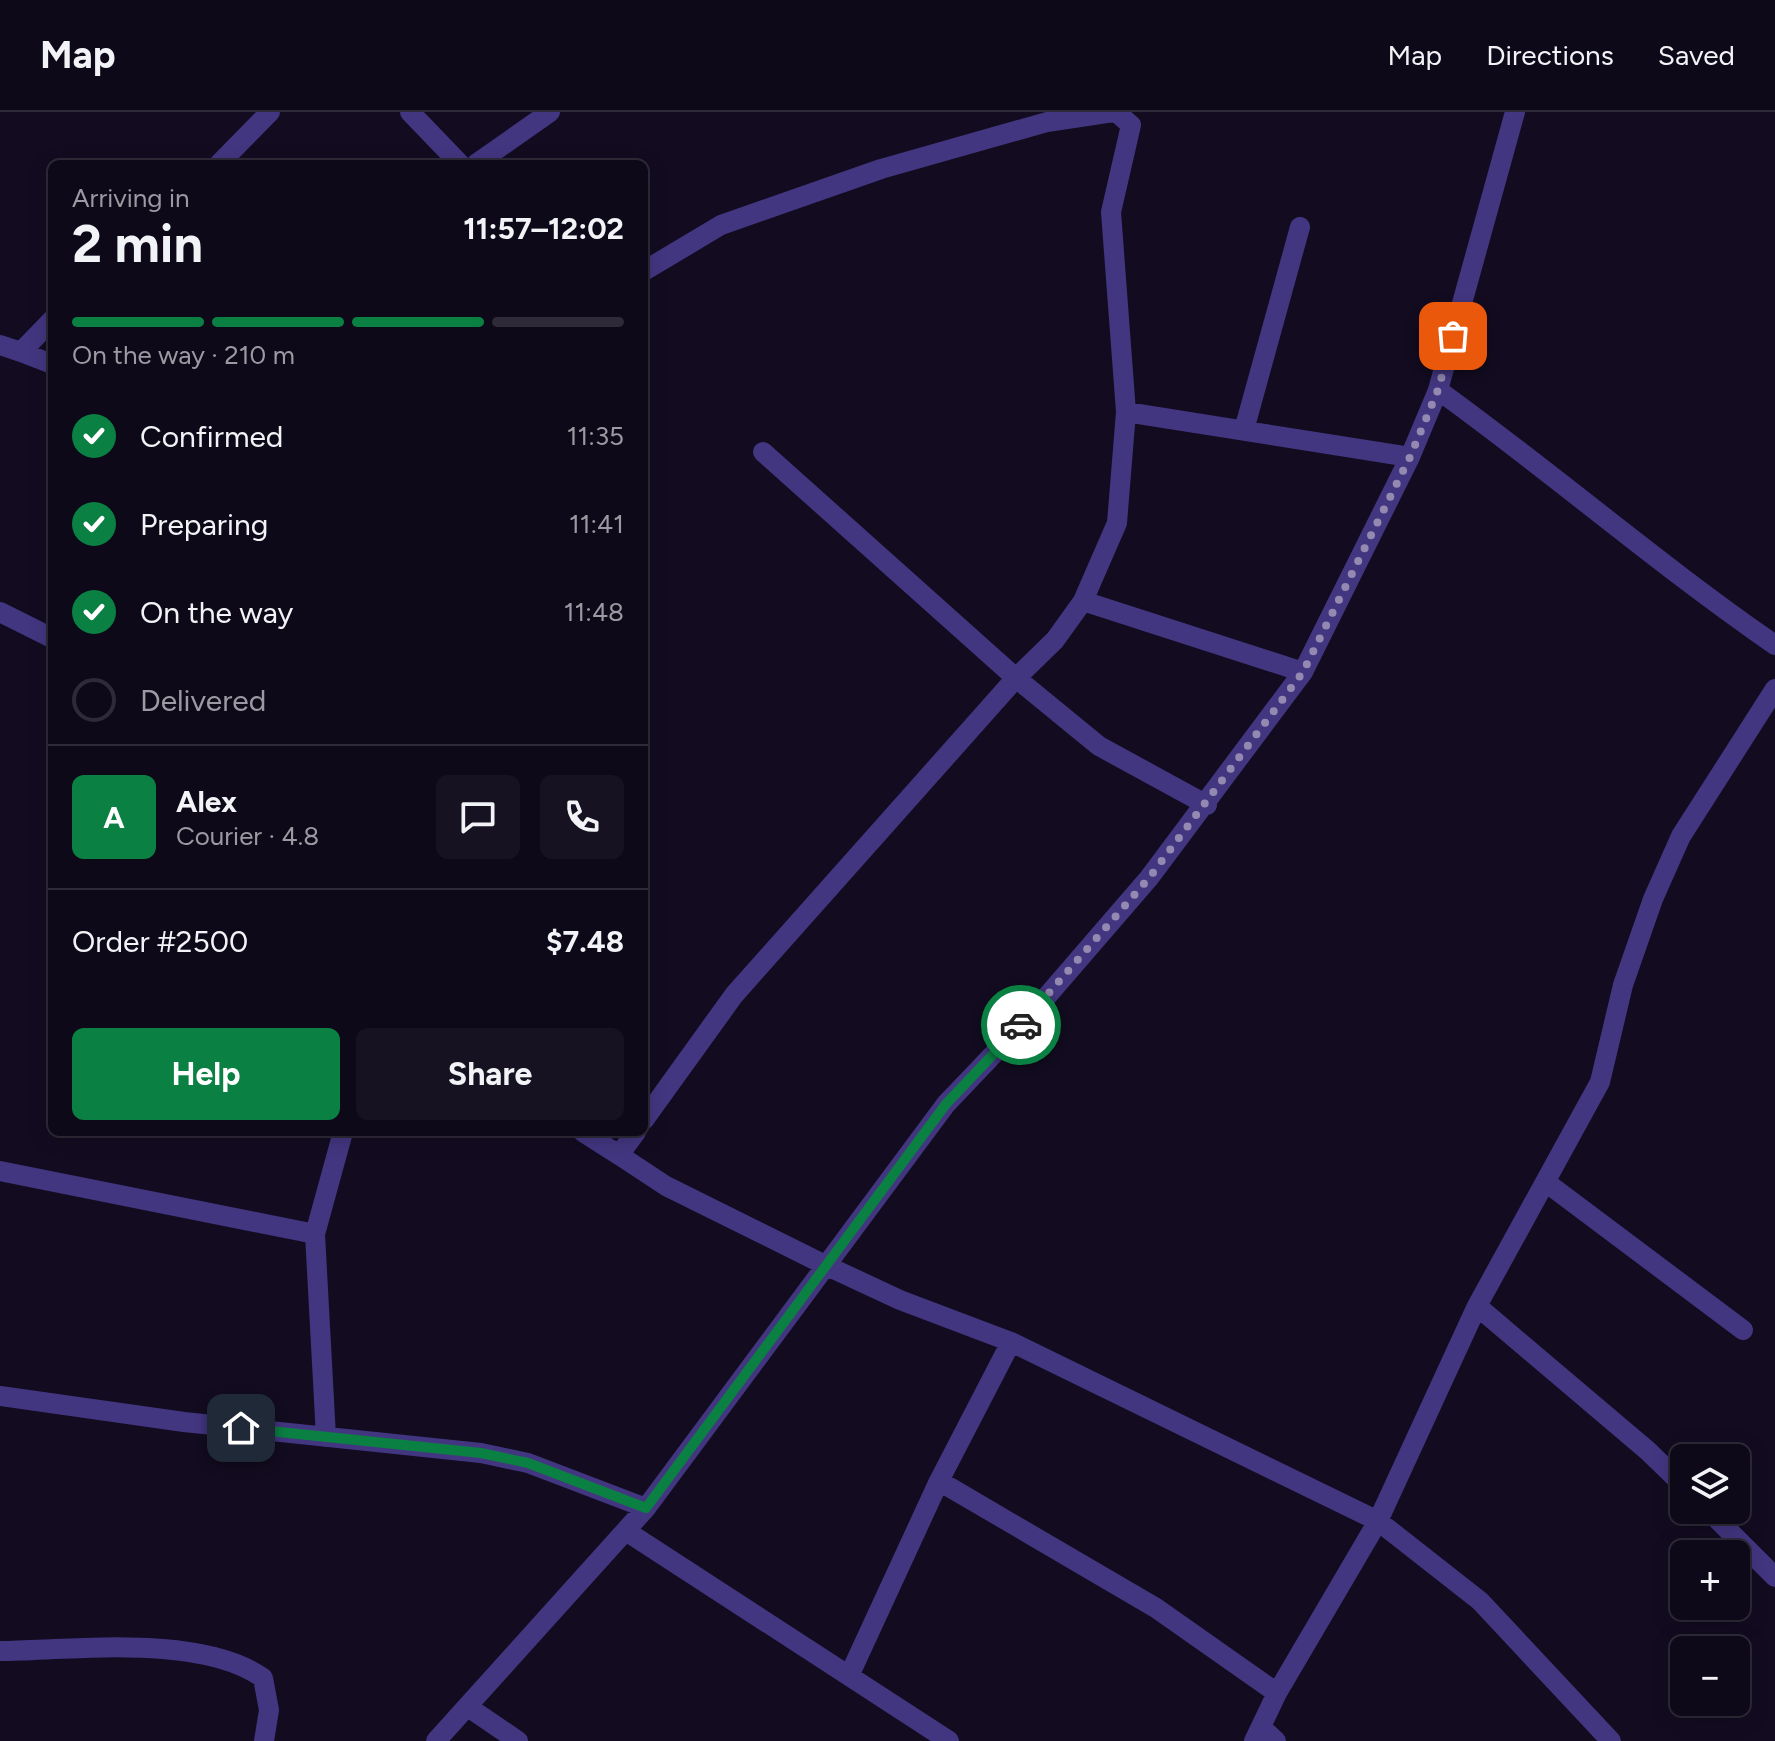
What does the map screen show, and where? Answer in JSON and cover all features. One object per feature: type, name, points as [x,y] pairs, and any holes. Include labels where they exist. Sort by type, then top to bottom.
[{"type":"street","points":[[223,160],[270,112]]},
{"type":"street","points":[[410,112],[456,160]]},
{"type":"street","points":[[482,160],[550,112]]},
{"type":"street","points":[[648,269],[721,225],[881,169],[1047,122],[1114,112],[1131,125],[1111,212],[1126,412],[1117,523],[1083,601],[1055,640],[1016,678],[734,995],[648,1114]]},
{"type":"street","points":[[436,1741],[646,1508],[946,1104],[1029,1017],[1207,805],[1303,672],[1410,457],[1438,390],[1515,112]]},
{"type":"street","points":[[1244,430],[1300,227]]},
{"type":"street","points":[[21,352],[48,324]]},
{"type":"street","points":[[0,345],[48,362]]},
{"type":"street","points":[[1438,390],[1556,477],[1686,584],[1775,645]]},
{"type":"street","points":[[1126,412],[1410,457]]},
{"type":"street","points":[[763,452],[1016,678],[1099,746],[1207,805]]},
{"type":"street","points":[[1083,601],[1303,672]]},
{"type":"street","points":[[0,612],[48,636]]},
{"type":"street","points":[[1264,1736],[1277,1693],[1378,1521],[1477,1306],[1600,1082],[1623,985],[1653,899],[1681,836],[1775,689]]},
{"type":"street","points":[[326,1437],[315,1234],[342,1136]]},
{"type":"street","points":[[589,1136],[666,1186],[827,1266],[900,1300],[1011,1342],[1378,1521],[1480,1601],[1611,1741]]},
{"type":"street","points":[[619,1155],[633,1136]]},
{"type":"street","points":[[0,1171],[315,1234]]},
{"type":"street","points":[[1547,1183],[1743,1330]]},
{"type":"street","points":[[1477,1306],[1670,1472]]},
{"type":"street","points":[[849,1676],[939,1481],[1011,1342]]},
{"type":"street","points":[[0,1396],[184,1422],[481,1453],[528,1463],[646,1508]]},
{"type":"street","points":[[939,1481],[1156,1608],[1277,1693]]},
{"type":"street","points":[[1722,1524],[1775,1577]]},
{"type":"street","points":[[626,1531],[949,1741]]},
{"type":"street","points":[[0,1651],[180,1649],[244,1664],[263,1678],[269,1710],[264,1741]]},
{"type":"street","points":[[468,1707],[518,1741]]},
{"type":"way so far","points":[[1021,1025],[1149,878],[1180,835],[1207,805],[1303,672],[1410,457],[1438,390],[1453,336]]},
{"type":"route","points":[[241,1428],[481,1453],[528,1463],[646,1508],[946,1104],[1021,1025]]}]
